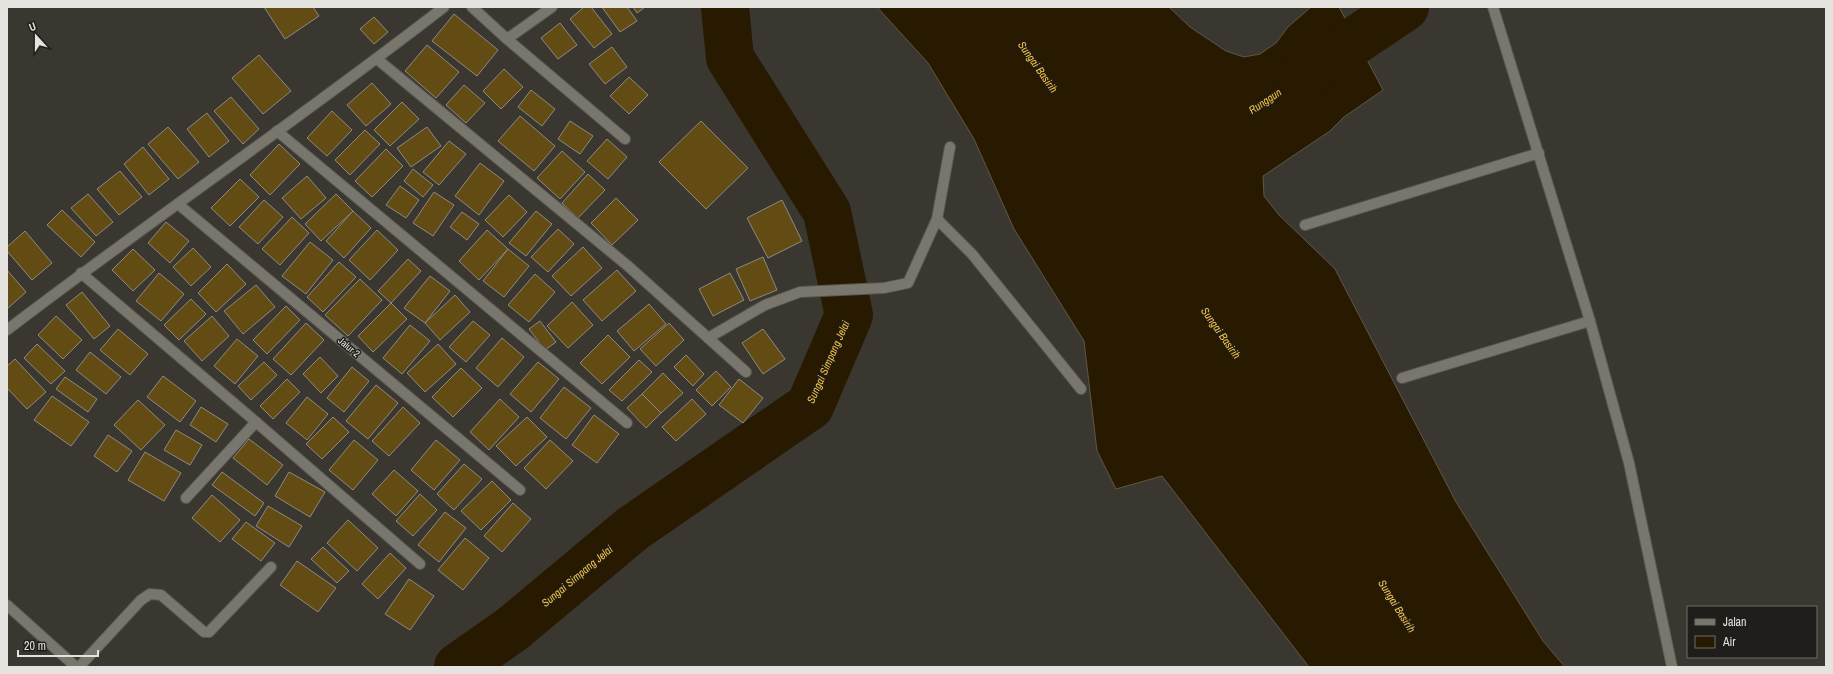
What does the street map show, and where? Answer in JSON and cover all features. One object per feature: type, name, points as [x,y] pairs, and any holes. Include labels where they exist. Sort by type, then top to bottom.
[{"type":"street","points":[[7,330],[81,273],[377,59],[444,7]]},
{"type":"street","points":[[472,7],[507,39],[625,138]]},
{"type":"street","points":[[507,39],[552,7]]},
{"type":"street","points":[[1493,7],[1590,321],[1629,464],[1672,667]]},
{"type":"street","points":[[377,59],[628,266],[746,372]]},
{"type":"street","points":[[277,132],[627,424]]},
{"type":"street","points":[[708,338],[765,305],[800,292],[884,288],[904,285],[909,281],[937,219],[950,146]]},
{"type":"street","points":[[1305,225],[1539,153]]},
{"type":"street","name":"Jalur 2","points":[[178,204],[520,490]]},
{"type":"street","points":[[937,219],[972,254],[1081,389]]},
{"type":"street","points":[[81,273],[420,564]]},
{"type":"street","points":[[1402,378],[1590,321]]},
{"type":"street","points":[[186,498],[256,422]]},
{"type":"street","points":[[79,667],[141,600],[150,594],[161,595],[204,632],[209,632],[271,567]]},
{"type":"street","points":[[7,605],[76,667]]},
{"type":"water","name":"Sungai Basirih","points":[[877,7],[1169,7],[1190,27],[1226,51],[1244,57],[1260,54],[1276,43],[1288,27],[1311,7],[1339,7],[1383,90],[1344,117],[1330,131],[1263,176],[1264,196],[1279,215],[1335,269],[1456,502],[1543,641],[1565,667],[1309,667],[1162,476],[1116,489],[1097,451],[1084,341],[1014,229],[974,139],[928,63]]},
{"type":"building","points":[[264,7],[313,7],[319,16],[285,39]]},
{"type":"building","points":[[584,7],[591,7],[612,34],[594,48],[570,19]]},
{"type":"building","points":[[602,7],[627,7],[637,21],[620,32]]},
{"type":"building","points":[[633,7],[645,7],[637,13]]},
{"type":"building","points":[[454,14],[498,50],[477,76],[432,41]]},
{"type":"building","points":[[374,17],[388,32],[374,44],[360,29]]},
{"type":"building","points":[[560,23],[577,45],[558,59],[541,38]]},
{"type":"building","points":[[427,45],[459,72],[436,98],[405,71]]},
{"type":"building","points":[[612,47],[627,67],[605,84],[589,64]]},
{"type":"building","points":[[259,55],[291,91],[263,114],[232,78]]},
{"type":"building","points":[[504,69],[523,87],[501,109],[483,91]]},
{"type":"building","points":[[629,77],[648,95],[629,114],[610,96]]},
{"type":"building","points":[[372,83],[391,104],[366,126],[347,105]]},
{"type":"building","points":[[464,85],[485,103],[466,123],[446,105]]},
{"type":"building","points":[[531,90],[555,109],[542,126],[518,107]]},
{"type":"building","points":[[231,97],[259,129],[243,144],[214,111]]},
{"type":"building","points":[[402,102],[419,119],[390,146],[374,130]]},
{"type":"building","points":[[332,111],[352,130],[327,156],[307,138]]},
{"type":"building","points":[[207,113],[229,141],[209,157],[187,129]]},
{"type":"building","points":[[520,116],[555,146],[534,171],[498,141]]},
{"type":"building","points":[[570,121],[593,136],[580,154],[558,139]]},
{"type":"building","points":[[701,121],[748,168],[706,209],[659,162]]},
{"type":"building","points":[[168,127],[199,162],[178,179],[148,144]]},
{"type":"building","points":[[427,127],[441,146],[411,167],[397,148]]},
{"type":"building","points":[[365,130],[380,144],[350,175],[335,160]]},
{"type":"building","points":[[607,139],[627,157],[608,179],[587,161]]},
{"type":"building","points":[[449,141],[466,154],[439,185],[423,172]]},
{"type":"building","points":[[279,144],[300,164],[270,195],[250,175]]},
{"type":"building","points":[[143,147],[169,179],[149,195],[124,164]]},
{"type":"building","points":[[386,149],[403,166],[372,197],[355,181]]},
{"type":"building","points":[[562,151],[585,172],[560,199],[537,178]]},
{"type":"building","points":[[480,163],[504,181],[479,215],[455,196]]},
{"type":"building","points":[[413,169],[433,185],[423,197],[404,181]]},
{"type":"building","points":[[120,171],[142,197],[119,215],[97,189]]},
{"type":"building","points":[[588,174],[605,190],[578,218],[562,203]]},
{"type":"building","points":[[307,176],[326,198],[301,219],[282,198]]},
{"type":"building","points":[[240,179],[259,197],[230,226],[211,208]]},
{"type":"building","points":[[400,186],[419,200],[406,218],[386,205]]},
{"type":"building","points":[[434,192],[454,205],[433,236],[413,223]]},
{"type":"building","points":[[88,194],[113,222],[96,236],[71,208]]},
{"type":"building","points":[[336,194],[353,211],[321,241],[305,224]]},
{"type":"building","points":[[509,195],[527,212],[503,237],[485,220]]},
{"type":"building","points":[[616,198],[638,220],[612,245],[591,223]]},
{"type":"building","points":[[264,200],[283,217],[258,244],[239,227]]},
{"type":"building","points":[[782,200],[802,241],[768,258],[747,218]]},
{"type":"building","points":[[62,210],[95,242],[81,257],[47,225]]},
{"type":"building","points":[[353,211],[371,228],[344,258],[326,241]]},
{"type":"building","points":[[536,211],[552,224],[526,256],[509,243]]},
{"type":"building","points":[[462,212],[479,224],[467,240],[450,227]]},
{"type":"building","points":[[292,217],[309,233],[280,265],[262,249]]},
{"type":"building","points":[[166,222],[189,241],[170,263],[148,243]]},
{"type":"building","points":[[558,229],[574,244],[548,272],[531,257]]},
{"type":"building","points":[[377,230],[398,250],[370,280],[349,260]]},
{"type":"building","points":[[487,230],[508,249],[479,280],[459,261]]},
{"type":"building","points":[[25,231],[52,263],[32,280],[7,251],[7,247]]},
{"type":"building","points":[[310,242],[333,260],[306,294],[282,276]]},
{"type":"building","points":[[583,247],[602,268],[571,296],[552,276]]},
{"type":"building","points":[[193,248],[211,267],[191,286],[173,267]]},
{"type":"building","points":[[133,249],[155,270],[133,291],[112,270]]},
{"type":"building","points":[[508,249],[529,266],[504,297],[483,281]]},
{"type":"building","points":[[763,257],[777,290],[750,301],[736,269]]},
{"type":"building","points":[[408,259],[421,271],[391,303],[378,291]]},
{"type":"building","points":[[339,262],[356,277],[323,312],[307,297]]},
{"type":"building","points":[[227,264],[246,284],[216,312],[198,293]]},
{"type":"building","points":[[7,270],[26,292],[7,309]]},
{"type":"building","points":[[617,270],[636,291],[602,321],[583,300]]},
{"type":"building","points":[[159,273],[184,294],[161,321],[136,301]]},
{"type":"building","points":[[730,273],[744,300],[713,316],[699,289]]},
{"type":"building","points":[[535,274],[555,292],[529,322],[508,305]]},
{"type":"building","points":[[430,276],[450,291],[425,323],[404,308]]},
{"type":"building","points":[[360,279],[382,300],[348,336],[325,315]]},
{"type":"building","points":[[256,285],[275,307],[243,334],[224,311]]},
{"type":"building","points":[[82,292],[110,326],[94,339],[66,305]]},
{"type":"building","points":[[455,295],[470,312],[440,340],[425,323]]},
{"type":"building","points":[[191,299],[206,314],[179,340],[164,325]]},
{"type":"building","points":[[572,302],[593,325],[568,348],[547,326]]},
{"type":"building","points":[[391,303],[407,319],[373,352],[358,336]]},
{"type":"building","points":[[649,304],[666,324],[634,351],[617,331]]},
{"type":"building","points":[[286,306],[300,320],[267,354],[253,340]]},
{"type":"building","points":[[56,316],[82,340],[63,359],[38,335]]},
{"type":"building","points":[[212,316],[229,336],[202,361],[184,341]]},
{"type":"building","points":[[473,321],[490,335],[466,362],[449,347]]},
{"type":"building","points":[[540,321],[556,342],[545,350],[529,329]]},
{"type":"building","points":[[306,323],[324,340],[291,375],[273,359]]},
{"type":"building","points":[[669,323],[684,340],[656,366],[640,349]]},
{"type":"building","points":[[410,325],[430,341],[402,374],[383,358]]},
{"type":"building","points":[[118,329],[148,354],[130,375],[100,350]]},
{"type":"building","points":[[763,329],[785,359],[763,374],[742,343]]},
{"type":"building","points":[[608,335],[630,357],[602,384],[580,363]]},
{"type":"building","points":[[502,338],[524,357],[498,387],[476,368]]},
{"type":"building","points":[[237,339],[258,356],[235,384],[214,366]]},
{"type":"building","points":[[37,344],[65,371],[51,384],[24,358]]},
{"type":"building","points":[[438,344],[456,364],[425,392],[407,373]]},
{"type":"building","points":[[90,352],[121,377],[106,394],[76,370]]},
{"type":"building","points":[[686,355],[704,374],[693,386],[674,367]]},
{"type":"building","points":[[320,357],[338,376],[321,393],[303,374]]},
{"type":"building","points":[[15,359],[46,392],[27,409],[7,388],[7,366]]},
{"type":"building","points":[[639,360],[652,372],[622,401],[609,390]]},
{"type":"building","points":[[264,362],[277,375],[251,400],[238,386]]},
{"type":"building","points":[[538,362],[559,379],[531,412],[510,394]]},
{"type":"building","points":[[352,367],[369,381],[344,412],[327,398]]},
{"type":"building","points":[[461,368],[482,388],[453,417],[432,397]]},
{"type":"building","points":[[716,371],[731,387],[712,406],[696,390]]},
{"type":"building","points":[[663,373],[683,393],[661,413],[642,394]]},
{"type":"building","points":[[163,376],[196,401],[180,422],[147,397]]},
{"type":"building","points":[[65,377],[97,399],[88,412],[56,389]]},
{"type":"building","points":[[287,379],[300,392],[273,419],[260,406]]},
{"type":"building","points":[[739,379],[763,398],[743,423],[719,405]]},
{"type":"building","points":[[376,385],[398,403],[368,439],[346,421]]},
{"type":"building","points":[[564,387],[591,408],[566,439],[540,418]]},
{"type":"building","points":[[642,394],[661,413],[646,428],[627,408]]},
{"type":"building","points":[[52,396],[89,422],[71,446],[34,420]]},
{"type":"building","points":[[307,397],[328,414],[307,440],[286,423]]},
{"type":"building","points":[[500,399],[519,417],[489,450],[470,432]]},
{"type":"building","points":[[692,399],[706,414],[676,441],[662,427]]},
{"type":"building","points":[[138,400],[165,425],[141,450],[114,425]]},
{"type":"building","points":[[201,407],[228,424],[216,442],[190,425]]},
{"type":"building","points":[[403,407],[420,423],[389,456],[372,441]]},
{"type":"building","points":[[594,415],[619,434],[597,463],[572,445]]},
{"type":"building","points":[[333,417],[349,432],[322,459],[306,444]]},
{"type":"building","points":[[527,417],[547,437],[516,466],[496,446]]},
{"type":"building","points":[[176,430],[202,445],[190,465],[164,450]]},
{"type":"building","points":[[108,435],[132,451],[117,472],[94,456]]},
{"type":"building","points":[[249,439],[283,465],[267,485],[233,458]]},
{"type":"building","points":[[354,440],[378,460],[353,490],[329,470]]},
{"type":"building","points":[[436,440],[460,460],[434,490],[411,470]]},
{"type":"building","points":[[550,440],[573,461],[546,489],[524,468]]},
{"type":"building","points":[[145,452],[181,473],[164,501],[128,480]]},
{"type":"building","points":[[464,464],[482,479],[454,510],[437,494]]},
{"type":"building","points":[[394,470],[418,491],[396,516],[372,494]]},
{"type":"building","points":[[222,472],[264,503],[255,516],[212,485]]},
{"type":"building","points":[[289,472],[325,492],[310,517],[275,496]]},
{"type":"building","points":[[492,481],[511,500],[481,530],[461,511]]},
{"type":"building","points":[[420,494],[437,510],[413,536],[396,521]]},
{"type":"building","points":[[212,495],[240,520],[220,542],[192,518]]},
{"type":"building","points":[[513,503],[531,519],[502,552],[484,536]]},
{"type":"building","points":[[268,506],[302,526],[289,547],[256,526]]},
{"type":"building","points":[[445,512],[466,528],[439,562],[418,545]]},
{"type":"building","points":[[348,520],[378,548],[357,571],[327,543]]},
{"type":"building","points":[[246,522],[275,543],[261,561],[232,539]]},
{"type":"building","points":[[465,538],[489,558],[463,590],[438,570]]},
{"type":"building","points":[[323,547],[349,571],[337,583],[311,559]]},
{"type":"building","points":[[390,553],[406,568],[378,599],[362,584]]},
{"type":"building","points":[[297,561],[336,588],[318,612],[280,585]]},
{"type":"building","points":[[409,579],[434,596],[410,630],[385,614]]},
{"type":"waterway","name":"Sungai Simpang Jelai","points":[[458,667],[511,630],[632,529],[810,406],[849,315],[827,212],[730,58],[725,7]]},
{"type":"waterway","name":"Runggun","points":[[1301,77],[1405,7]]}]
